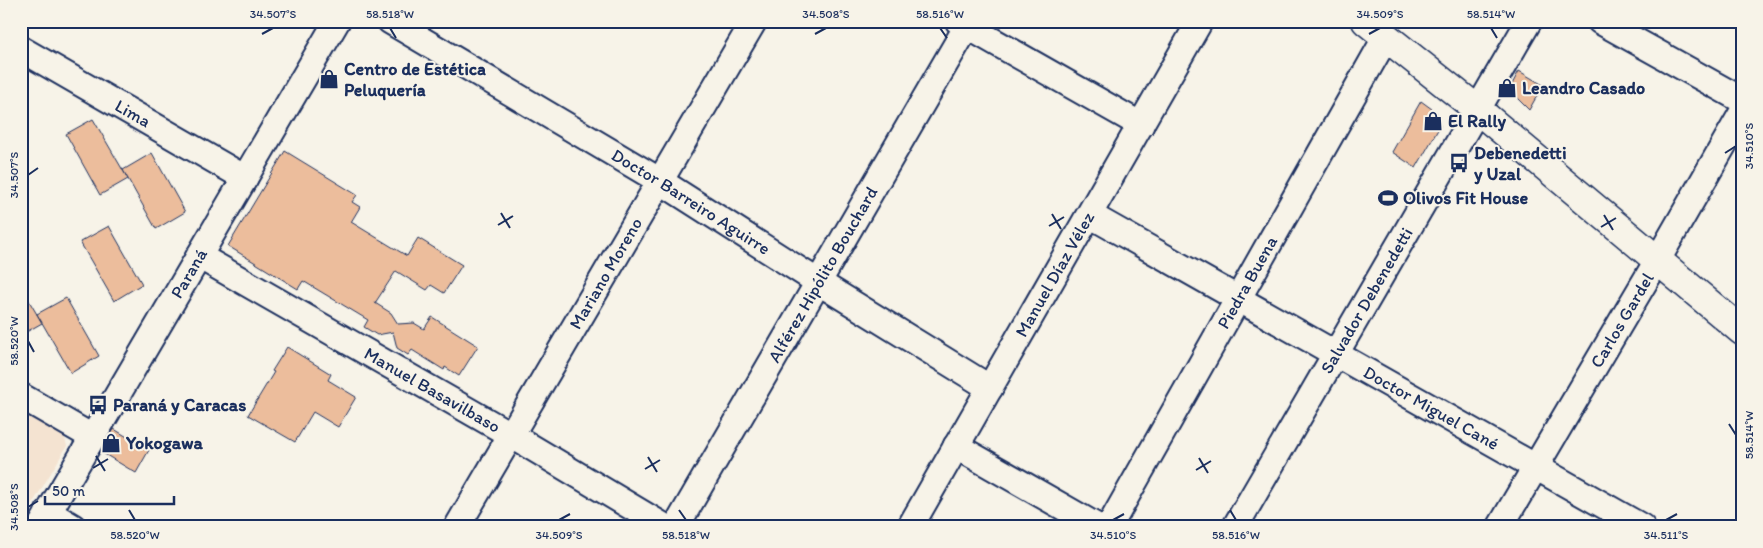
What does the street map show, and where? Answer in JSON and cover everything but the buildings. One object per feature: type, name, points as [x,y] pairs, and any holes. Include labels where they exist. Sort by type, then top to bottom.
[{"type":"main road","points":[[1376,29],[1478,110],[1742,331]]},
{"type":"street","name":"Paraná","points":[[44,519],[337,21]]},
{"type":"street","name":"Doctor Barreiro Aguirre","points":[[390,21],[660,181],[818,282],[990,388]]},
{"type":"street","name":"Mariano Moreno","points":[[458,527],[754,21]]},
{"type":"street","name":"Manuel Díaz Vélez","points":[[910,527],[1200,21]]},
{"type":"street","name":"Salvador Debenedetti","points":[[1235,527],[1529,21]]},
{"type":"street","points":[[1600,21],[1742,100]]},
{"type":"street","points":[[965,23],[1141,125]]},
{"type":"street","name":"Alférez Hipólito Bouchard","points":[[676,527],[965,23]]},
{"type":"street","name":"Piedra Buena","points":[[1109,527],[1239,299],[1376,29]]},
{"type":"street","name":"Lima","points":[[21,49],[244,178]]},
{"type":"street","name":"Carlos Gardel","points":[[1500,527],[1742,113]]},
{"type":"street","name":"Doctor Miguel Cané","points":[[1090,215],[1642,527]]},
{"type":"street","name":"Manuel Basavilbaso","points":[[199,256],[512,435],[665,527]]},
{"type":"street","points":[[21,396],[92,437]]},
{"type":"street","points":[[956,446],[1098,527]]},
{"type":"street","points":[[44,519],[73,527]]},
{"type":"shaded area","points":[[21,411],[64,436],[67,446],[21,523]]},
{"type":"place","name":"Centro de Estética Peluquería","points":[[329,79]]},
{"type":"place","name":"Leandro Casado","points":[[1507,88]]},
{"type":"place","name":"El Rally","points":[[1433,121]]},
{"type":"place","name":"Debenedetti y Uzal","points":[[1459,163]]},
{"type":"place","name":"Olivos Fit House","points":[[1388,198]]},
{"type":"place","name":"Paraná y Caracas","points":[[98,405]]},
{"type":"place","name":"Yokogawa","points":[[111,443]]}]
